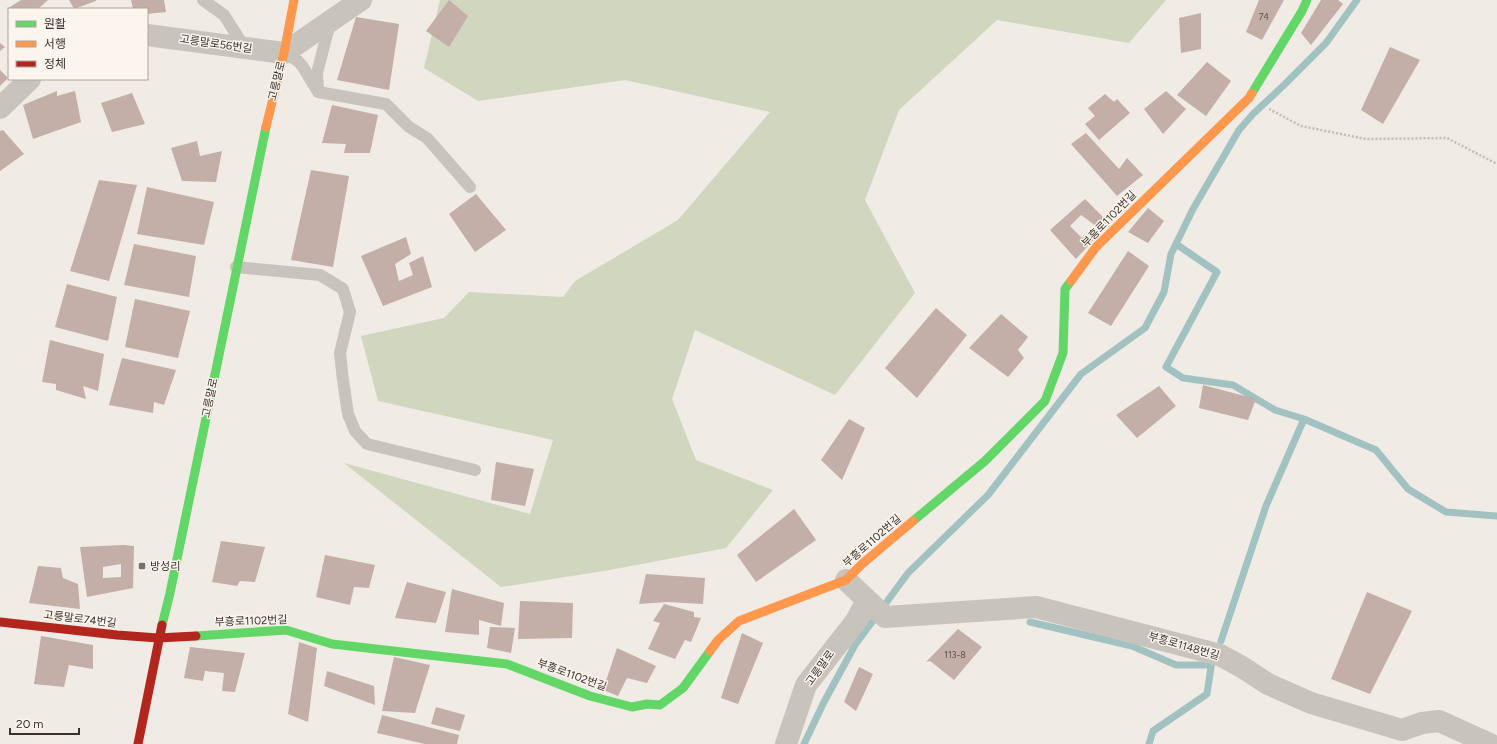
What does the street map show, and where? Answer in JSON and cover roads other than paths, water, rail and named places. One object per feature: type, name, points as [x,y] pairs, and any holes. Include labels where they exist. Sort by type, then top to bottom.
[{"type":"street","name":"고릉말로","points":[[138,744],[158,638],[170,593],[236,267],[263,138],[284,53],[294,0]]},
{"type":"street","name":"고릉말로","points":[[284,53],[331,19],[361,0]]},
{"type":"street","name":"부흥로1102번길","points":[[158,638],[186,635],[286,630],[332,644],[507,664],[590,696],[632,707],[646,704],[660,705],[683,688],[718,640],[739,621],[846,580],[862,564],[985,461],[1045,401],[1063,353],[1065,289],[1096,247],[1250,98],[1302,11],[1307,0]]},
{"type":"street","name":"고릉말로56번길","points":[[148,35],[284,53]]},
{"type":"street","points":[[0,108],[29,80]]},
{"type":"street","points":[[846,580],[867,600]]},
{"type":"street","name":"고릉말로","points":[[786,744],[806,685],[856,620],[867,600]]},
{"type":"street","name":"부흥로1148번길","points":[[867,600],[885,617],[1036,607],[1220,655],[1268,684],[1319,705],[1402,730],[1422,723],[1439,721],[1490,744]]},
{"type":"street","name":"고릉말로74번길","points":[[0,622],[158,638]]},
{"type":"lane","points":[[203,0],[224,14],[245,48]]},
{"type":"lane","points":[[318,92],[317,72],[331,19]]},
{"type":"lane","points":[[284,53],[298,61],[303,66],[318,92]]},
{"type":"lane","points":[[318,92],[386,104],[408,127],[427,138],[470,187]]},
{"type":"lane","points":[[236,267],[320,275],[343,289],[350,312],[340,353],[348,414],[355,431],[367,444],[475,470]]},
{"type":"waterway","points":[[804,744],[824,702],[855,645],[908,573],[988,495],[1081,374],[1145,328],[1164,292],[1171,254],[1193,209],[1239,130],[1253,114],[1326,43],[1357,0]]},
{"type":"waterway","points":[[1176,244],[1217,272],[1166,367],[1183,378],[1233,385],[1275,410],[1304,419],[1376,450],[1408,489],[1446,512],[1497,516]]},
{"type":"waterway","points":[[1221,641],[1266,506],[1304,419]]},
{"type":"waterway","points":[[1030,622],[1132,646],[1176,665],[1211,665]]},
{"type":"waterway","points":[[1149,744],[1153,731],[1207,694],[1212,660]]},
{"type":"place","name":"방성리","points":[[142,566]]}]
